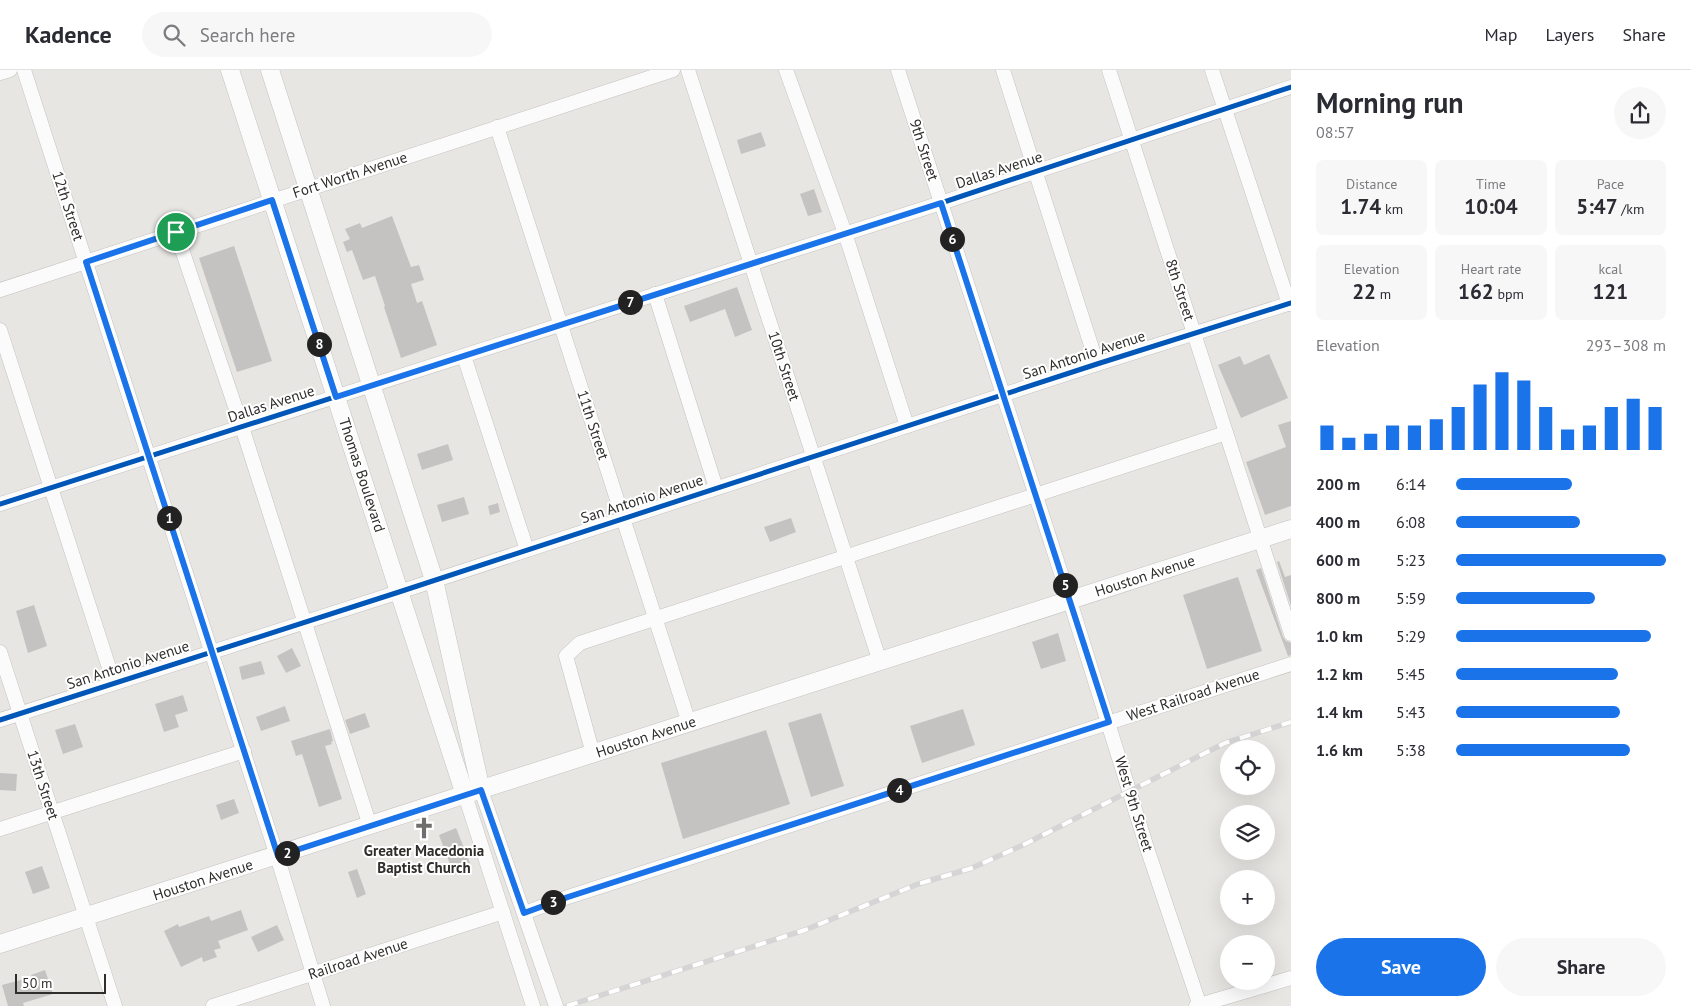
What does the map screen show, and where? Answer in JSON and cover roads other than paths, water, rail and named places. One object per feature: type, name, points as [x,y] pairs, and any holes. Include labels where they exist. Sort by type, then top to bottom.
[{"type":"main road","name":"Thomas Boulevard","points":[[230,70],[400,592],[473,793]]},
{"type":"main road","points":[[270,70],[434,580],[473,793]]},
{"type":"main road","name":"Houston Avenue","points":[[0,944],[1291,529]]},
{"type":"street","points":[[0,73],[10,70]]},
{"type":"street","name":"12th Street","points":[[24,70],[278,856],[323,1006]]},
{"type":"street","name":"Fort Worth Avenue","points":[[0,290],[673,70]]},
{"type":"street","name":"10th Street","points":[[688,70],[880,662]]},
{"type":"street","points":[[786,70],[845,233],[907,426]]},
{"type":"street","name":"9th Street","points":[[898,70],[1070,601]]},
{"type":"street","points":[[1003,70],[1097,364]]},
{"type":"street","name":"8th Street","points":[[1109,70],[1291,634]]},
{"type":"street","points":[[1212,70],[1290,304]]},
{"type":"street","name":"Dallas Avenue","points":[[0,504],[941,203],[1291,87]]},
{"type":"street","name":"11th Street","points":[[497,127],[689,723]]},
{"type":"street","points":[[176,232],[242,427],[370,826]]},
{"type":"street","points":[[655,294],[716,488]]},
{"type":"street","name":"San Antonio Avenue","points":[[0,720],[400,592],[1097,364],[1290,304]]},
{"type":"street","points":[[0,330],[114,683]]},
{"type":"street","points":[[464,356],[527,550]]},
{"type":"street","points":[[593,754],[566,656],[580,643],[1226,433]]},
{"type":"street","name":"West 9th Street","points":[[1070,601],[1109,722],[1146,848],[1198,1006]]},
{"type":"street","name":"13th Street","points":[[0,652],[115,1006]]},
{"type":"street","name":"West Railroad Avenue","points":[[524,913],[568,897],[1291,664]]},
{"type":"street","points":[[0,828],[244,752]]},
{"type":"street","points":[[473,793],[503,912],[533,1006]]},
{"type":"street","points":[[473,793],[524,913],[556,1006]]},
{"type":"street","name":"Railroad Avenue","points":[[213,1006],[503,912]]},
{"type":"street","points":[[1198,1006],[1291,978]]},
{"type":"railway","points":[[567,1006],[805,930],[918,884],[972,868],[1023,845],[1225,743],[1291,722]]},
{"type":"place","name":"Greater Macedonia Baptist Church","points":[[424,828]]}]
